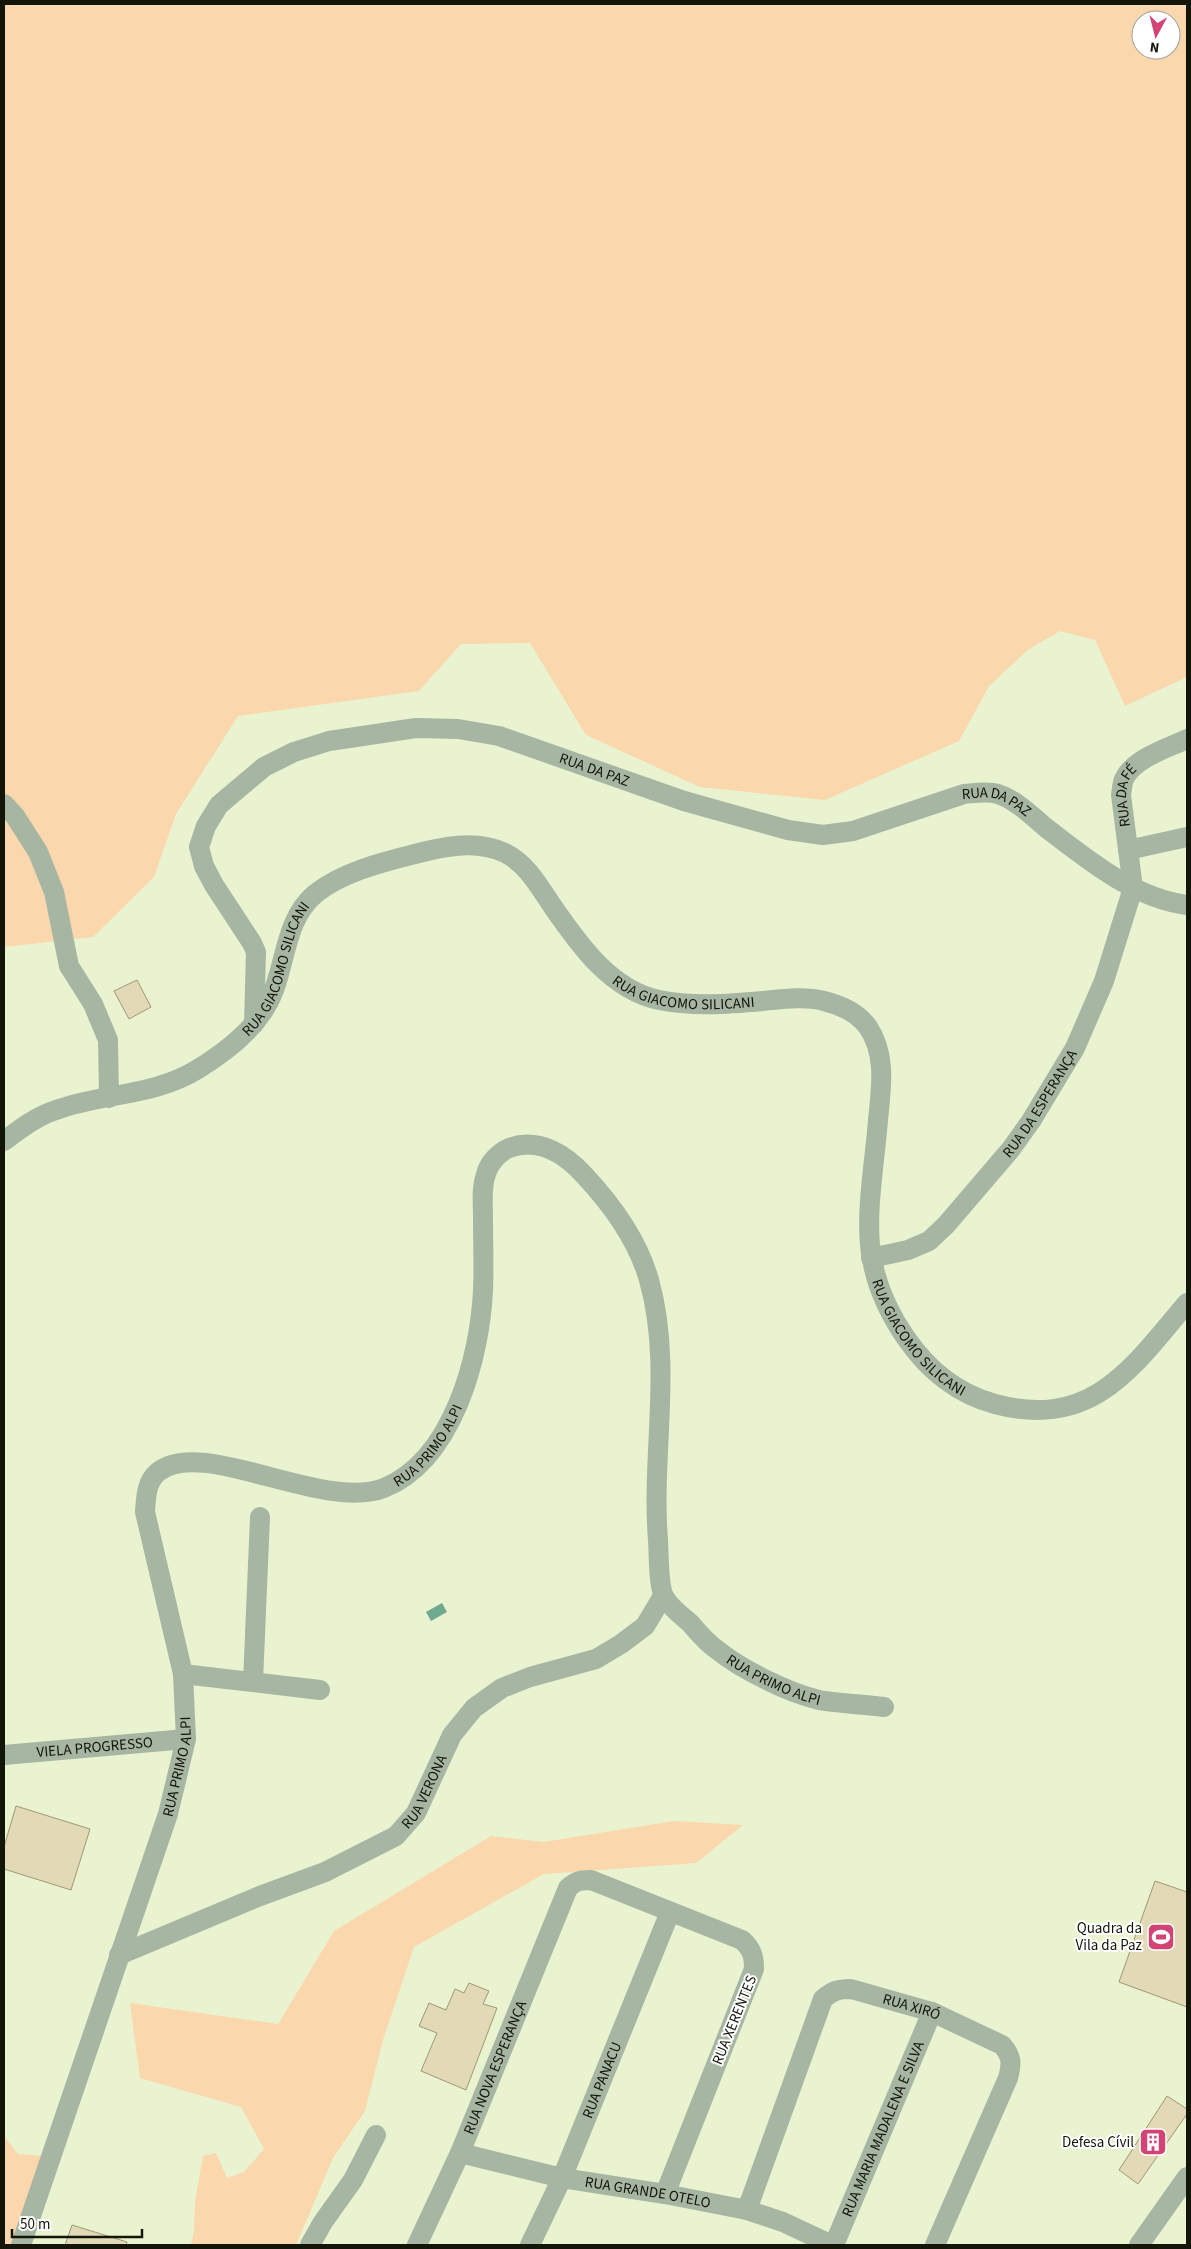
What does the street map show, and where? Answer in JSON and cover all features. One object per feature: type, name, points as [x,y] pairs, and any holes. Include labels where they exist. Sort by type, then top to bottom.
[{"type":"street","name":"RUA DA PAZ","points":[[254,1024],[256,952],[204,866],[199,847],[206,826],[220,805],[264,767],[294,752],[329,741],[416,728],[458,728],[498,736],[684,801],[788,830],[823,835],[853,831],[964,794],[983,792],[998,794],[1013,801],[1076,850],[1133,888],[1176,904],[1187,905]]},
{"type":"street","name":"RUA DA FÉ","points":[[1133,888],[1121,795],[1123,780],[1130,770],[1146,759],[1187,739]]},
{"type":"street","points":[[4,804],[15,816],[38,852],[54,892],[69,966],[93,1004],[108,1040],[109,1098]]},
{"type":"street","points":[[1128,850],[1187,837]]},
{"type":"street","name":"RUA GIACOMO SILICANI","points":[[4,1140],[35,1120],[56,1110],[156,1086],[194,1072],[240,1038],[254,1024],[268,1003],[290,932],[300,912],[313,896],[332,883],[382,862],[448,845],[481,846],[507,854],[531,875],[556,911],[602,969],[626,987],[652,998],[678,1003],[790,999],[822,1000],[849,1010],[866,1025],[878,1050],[882,1074],[872,1192],[871,1258],[880,1290],[895,1322],[916,1353],[944,1380],[981,1400],[1018,1410],[1050,1411],[1081,1403],[1108,1388],[1136,1362],[1187,1303]]},
{"type":"street","name":"RUA DA ESPERANÇA","points":[[871,1258],[908,1250],[928,1241],[946,1225],[988,1176],[1031,1121],[1075,1048],[1104,980],[1133,888]]},
{"type":"street","name":"RUA PRIMO ALPI","points":[[21,2245],[168,1814],[186,1739],[183,1674],[146,1512],[147,1490],[158,1472],[178,1463],[210,1463],[309,1488],[351,1492],[382,1489],[413,1473],[441,1439],[459,1401],[477,1341],[483,1291],[483,1190],[486,1172],[494,1159],[507,1149],[527,1144],[548,1148],[571,1160],[607,1200],[635,1245],[649,1280],[659,1340],[660,1382],[656,1518],[663,1596],[716,1649],[763,1679],[818,1700],[884,1707]]},
{"type":"street","points":[[253,1682],[260,1517]]},
{"type":"street","name":"RUA VERONA","points":[[119,1956],[260,1896],[325,1872],[396,1836],[416,1813],[452,1735],[474,1708],[502,1688],[530,1677],[596,1659],[644,1626],[663,1596]]},
{"type":"street","points":[[183,1674],[320,1690]]},
{"type":"street","name":"VIELA PROGRESSO","points":[[4,1755],[186,1739]]},
{"type":"street","name":"RUA XERENTES","points":[[568,1888],[575,1882],[591,1880],[742,1940],[751,1948],[754,1958],[754,1970],[665,2194]]},
{"type":"street","name":"RUA NOVA ESPERANÇA","points":[[417,2245],[460,2153],[568,1888]]},
{"type":"street","name":"RUA PANACU","points":[[530,2245],[562,2178],[670,1912]]},
{"type":"street","name":"RUA XIRÓ","points":[[747,2210],[823,1999],[831,1992],[840,1989],[851,1989],[932,2012],[1002,2045],[1010,2054],[1012,2064],[1008,2078],[935,2245]]},
{"type":"street","name":"RUA MARIA MADALENA E SILVA","points":[[833,2245],[932,2012]]},
{"type":"street","points":[[310,2245],[323,2222],[353,2180],[376,2135]]},
{"type":"street","name":"RUA GRANDE OTELO","points":[[460,2153],[562,2178],[665,2194],[747,2210],[783,2222],[833,2245]]},
{"type":"street","points":[[1139,2245],[1187,2177]]},
{"type":"shaded area","points":[[4,4],[1187,4],[1187,677],[1125,706],[1095,640],[1060,631],[1029,649],[989,686],[959,741],[825,800],[700,787],[586,735],[530,643],[461,644],[419,691],[238,716],[176,814],[154,877],[93,937],[4,947]]},
{"type":"shaded area","points":[[442,1603],[447,1612],[431,1621],[426,1612]]},
{"type":"shaded area","points":[[674,1821],[743,1825],[696,1863],[544,1874],[414,1947],[383,2040],[365,2111],[333,2158],[296,2245],[191,2245],[194,2231],[195,2201],[203,2156],[216,2153],[227,2178],[244,2172],[264,2149],[241,2107],[140,2078],[130,2003],[278,2024],[334,1931],[491,1836],[544,1842]]},
{"type":"shaded area","points":[[4,2136],[18,2154],[43,2156],[16,2245],[4,2245]]},
{"type":"building","points":[[137,980],[151,1007],[129,1019],[114,991]]},
{"type":"building","points":[[16,1806],[90,1829],[71,1890],[4,1869],[4,1847]]},
{"type":"building","name":"Quadra da Vila da Paz","points":[[1155,1881],[1187,1892],[1187,2007],[1119,1982]]},
{"type":"building","points":[[469,1983],[489,1991],[483,2004],[497,2008],[466,2090],[421,2071],[437,2033],[419,2026],[429,2003],[446,2010],[455,1989],[464,1993]]},
{"type":"building","name":"Defesa Cívil","points":[[1167,2096],[1187,2109],[1187,2114],[1138,2184],[1119,2170]]},
{"type":"building","points":[[72,2225],[127,2242],[126,2245],[65,2245]]},
{"type":"place","name":"Quadra da Vila da Paz","points":[[1161,1937]]},
{"type":"place","name":"Defesa Cívil","points":[[1153,2142]]}]
